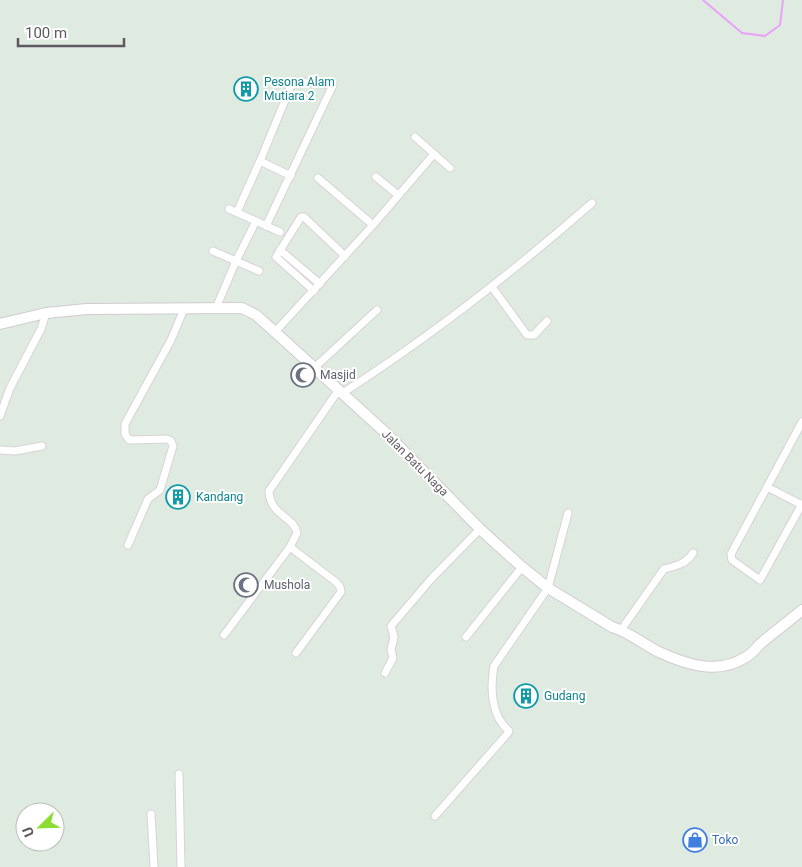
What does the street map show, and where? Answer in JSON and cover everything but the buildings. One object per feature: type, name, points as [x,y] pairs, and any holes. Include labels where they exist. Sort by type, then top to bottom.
[{"type":"street","points":[[237,212],[293,81],[333,85],[266,226]]},
{"type":"street","points":[[415,137],[450,168]]},
{"type":"street","points":[[275,332],[373,226],[434,154]]},
{"type":"street","points":[[260,161],[291,176]]},
{"type":"street","points":[[376,177],[398,195]]},
{"type":"street","points":[[318,178],[373,226]]},
{"type":"street","points":[[224,635],[290,547],[297,533],[296,528],[272,505],[269,491],[340,393],[390,362],[492,287],[592,204]]},
{"type":"street","points":[[229,209],[280,232]]},
{"type":"street","points":[[314,291],[276,258],[300,217],[303,216],[345,256]]},
{"type":"street","points":[[216,308],[256,221]]},
{"type":"street","points":[[280,250],[320,284]]},
{"type":"street","points":[[213,251],[259,271]]},
{"type":"street","points":[[492,287],[527,335],[534,335],[548,321]]},
{"type":"street","name":"Jalan Batu Naga","points":[[0,324],[46,314],[107,308],[238,308],[247,310],[256,315],[387,434],[480,529],[522,567],[548,588],[612,627],[676,659],[716,668],[731,665],[748,656],[802,610]]},
{"type":"street","points":[[128,545],[148,499],[160,490],[173,446],[171,441],[167,439],[129,440],[125,434],[125,424],[171,340],[184,309]]},
{"type":"street","points":[[314,368],[377,310]]},
{"type":"street","points":[[0,416],[10,388],[41,329],[46,314]]},
{"type":"street","points":[[767,487],[802,505],[760,580],[731,557],[767,487],[802,422]]},
{"type":"street","points":[[0,450],[15,451],[42,446]]},
{"type":"street","points":[[435,816],[509,731],[500,723],[496,714],[491,680],[494,666],[548,588],[568,513]]},
{"type":"street","points":[[385,673],[393,658],[391,650],[394,638],[391,626],[432,578],[480,529]]},
{"type":"street","points":[[290,547],[336,582],[341,592],[296,653]]},
{"type":"street","points":[[621,630],[664,569],[675,567],[689,560],[693,552]]},
{"type":"street","points":[[466,637],[522,567]]},
{"type":"street","points":[[179,774],[181,867]]},
{"type":"street","points":[[152,814],[154,867]]},
{"type":"waterway","points":[[703,0],[742,33],[765,36],[780,25],[783,0]]},
{"type":"place","name":"Pesona Alam Mutiara 2","points":[[246,89]]},
{"type":"place","name":"Masjid","points":[[303,375]]},
{"type":"place","name":"Kandang","points":[[178,497]]},
{"type":"place","name":"Mushola","points":[[246,585]]},
{"type":"place","name":"Gudang","points":[[526,696]]},
{"type":"place","name":"Toko","points":[[695,840]]}]
